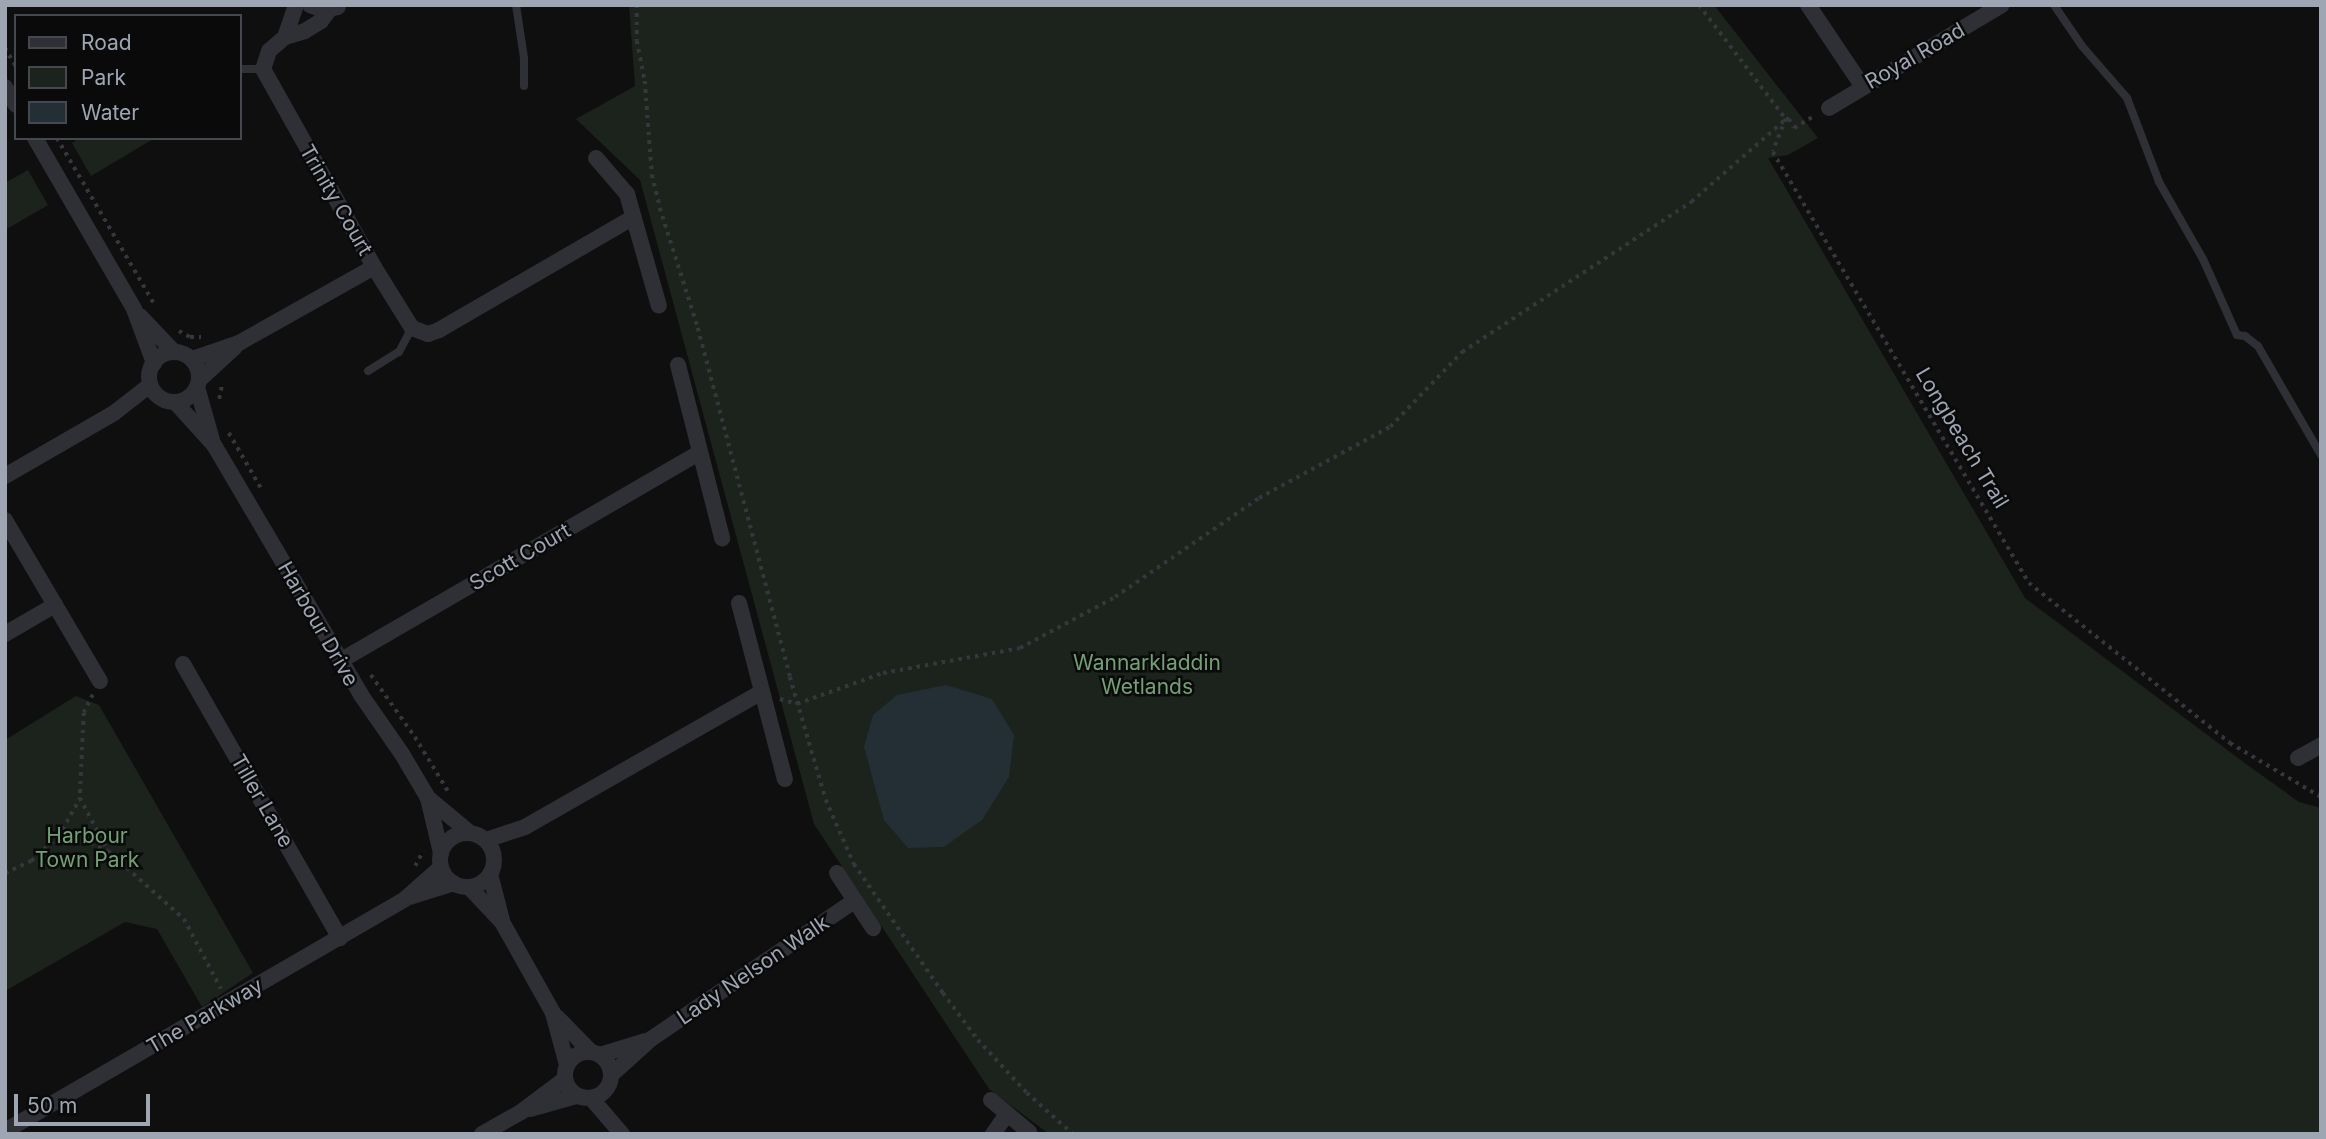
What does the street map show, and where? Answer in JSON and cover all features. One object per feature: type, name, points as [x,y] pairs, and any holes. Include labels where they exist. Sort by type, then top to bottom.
[{"type":"street","points":[[285,37],[296,5]]},
{"type":"street","points":[[310,5],[335,7]]},
{"type":"street","points":[[1808,5],[1863,87]]},
{"type":"street","name":"Royal Road","points":[[1829,108],[2002,5]]},
{"type":"street","points":[[263,69],[265,56],[285,37],[304,31],[321,21],[335,7]]},
{"type":"street","name":"Trinity Court","points":[[263,69],[374,267],[412,328]]},
{"type":"street","points":[[5,476],[114,413],[150,386],[154,363],[134,309],[36,140]]},
{"type":"street","points":[[596,158],[625,190],[659,306]]},
{"type":"street","points":[[412,328],[424,333],[439,330],[634,217]]},
{"type":"street","points":[[134,309],[174,352],[192,359],[239,343],[374,267]]},
{"type":"street","points":[[114,413],[188,398],[198,384],[239,343]]},
{"type":"street","points":[[154,363],[167,353],[174,352]]},
{"type":"street","points":[[192,359],[198,384]]},
{"type":"street","points":[[678,365],[722,538]]},
{"type":"street","name":"Harbour Drive","points":[[198,384],[214,445]]},
{"type":"street","points":[[150,386],[169,401]]},
{"type":"street","name":"Harbour Drive","points":[[169,401],[214,445],[340,661],[428,798],[470,833]]},
{"type":"street","name":"Scott Court","points":[[340,661],[699,453]]},
{"type":"street","points":[[5,520],[100,681]]},
{"type":"street","points":[[739,603],[785,779]]},
{"type":"street","points":[[5,634],[55,605]]},
{"type":"street","name":"Tiller Lane","points":[[183,664],[340,938]]},
{"type":"street","name":"The Parkway","points":[[486,840],[526,827],[762,692]]},
{"type":"street","points":[[2298,758],[2321,745]]},
{"type":"street","name":"Harbour Drive","points":[[428,798],[441,860]]},
{"type":"street","name":"The Parkway","points":[[405,899],[461,885],[477,885],[526,827]]},
{"type":"street","points":[[470,833],[486,840],[502,922]]},
{"type":"street","name":"The Parkway","points":[[5,1131],[405,899],[441,860],[456,835],[470,833]]},
{"type":"street","points":[[441,860],[461,885],[502,922],[553,1013],[595,1054],[606,1060],[621,1132]]},
{"type":"street","points":[[837,873],[873,928]]},
{"type":"street","name":"Lady Nelson Walk","points":[[609,1082],[651,1039],[854,901]]},
{"type":"street","points":[[553,1013],[566,1072],[584,1097],[621,1132]]},
{"type":"street","name":"Lady Nelson Walk","points":[[595,1054],[651,1039]]},
{"type":"street","points":[[482,1134],[521,1112],[566,1072],[577,1055],[595,1054]]},
{"type":"street","points":[[521,1112],[584,1097],[609,1082]]},
{"type":"street","points":[[991,1100],[1029,1132]]},
{"type":"street","points":[[993,1134],[1007,1114]]},
{"type":"lane","points":[[516,5],[524,58],[524,86]]},
{"type":"lane","points":[[2054,5],[2082,46],[2127,98],[2158,181],[2203,259],[2237,335],[2258,346],[2321,455]]},
{"type":"lane","points":[[242,69],[263,69]]},
{"type":"lane","points":[[368,371],[400,352],[412,328]]},
{"type":"path","points":[[637,5],[636,41],[645,81],[652,175],[698,328],[797,704],[826,800],[854,864],[978,1040],[1027,1093],[1073,1134]]},
{"type":"path","points":[[1699,5],[1794,128],[1829,108]]},
{"type":"path","points":[[797,704],[883,673],[1020,648],[1115,597],[1259,498],[1390,427],[1462,352],[1691,202],[1786,119]]},
{"type":"path","name":"Longbeach Trail","points":[[1786,119],[1773,152],[2029,583],[2230,743],[2321,796]]},
{"type":"path","points":[[58,140],[158,310]]},
{"type":"path","points":[[175,329],[190,337],[210,336]]},
{"type":"path","points":[[219,405],[219,391],[224,379]]},
{"type":"path","points":[[226,425],[269,502]]},
{"type":"path","points":[[370,673],[415,737],[452,799]]},
{"type":"path","points":[[5,873],[32,861],[58,837],[80,798],[84,713],[100,681]]},
{"type":"path","points":[[80,798],[108,851]]},
{"type":"path","points":[[58,837],[75,836],[108,851],[184,919],[205,953],[227,1003]]},
{"type":"path","points":[[410,874],[423,848]]},
{"type":"green space","name":"Wannarkladdin Wetlands","points":[[629,5],[1714,5],[1818,138],[1788,155],[1768,158],[2025,598],[2299,802],[2321,808],[2321,1134],[1049,1134],[989,1089],[814,824],[640,180],[576,119],[635,86]]},
{"type":"green space","points":[[76,140],[152,140],[91,176],[72,143]]},
{"type":"green space","points":[[28,170],[48,205],[5,230],[5,183]]},
{"type":"green space","name":"Harbour Town Park","points":[[76,696],[99,705],[253,973],[202,1007],[157,929],[125,922],[5,991],[5,740]]},
{"type":"water","points":[[946,685],[992,699],[1014,735],[1009,777],[982,820],[944,847],[908,848],[884,820],[864,747],[873,715],[897,695]]}]
